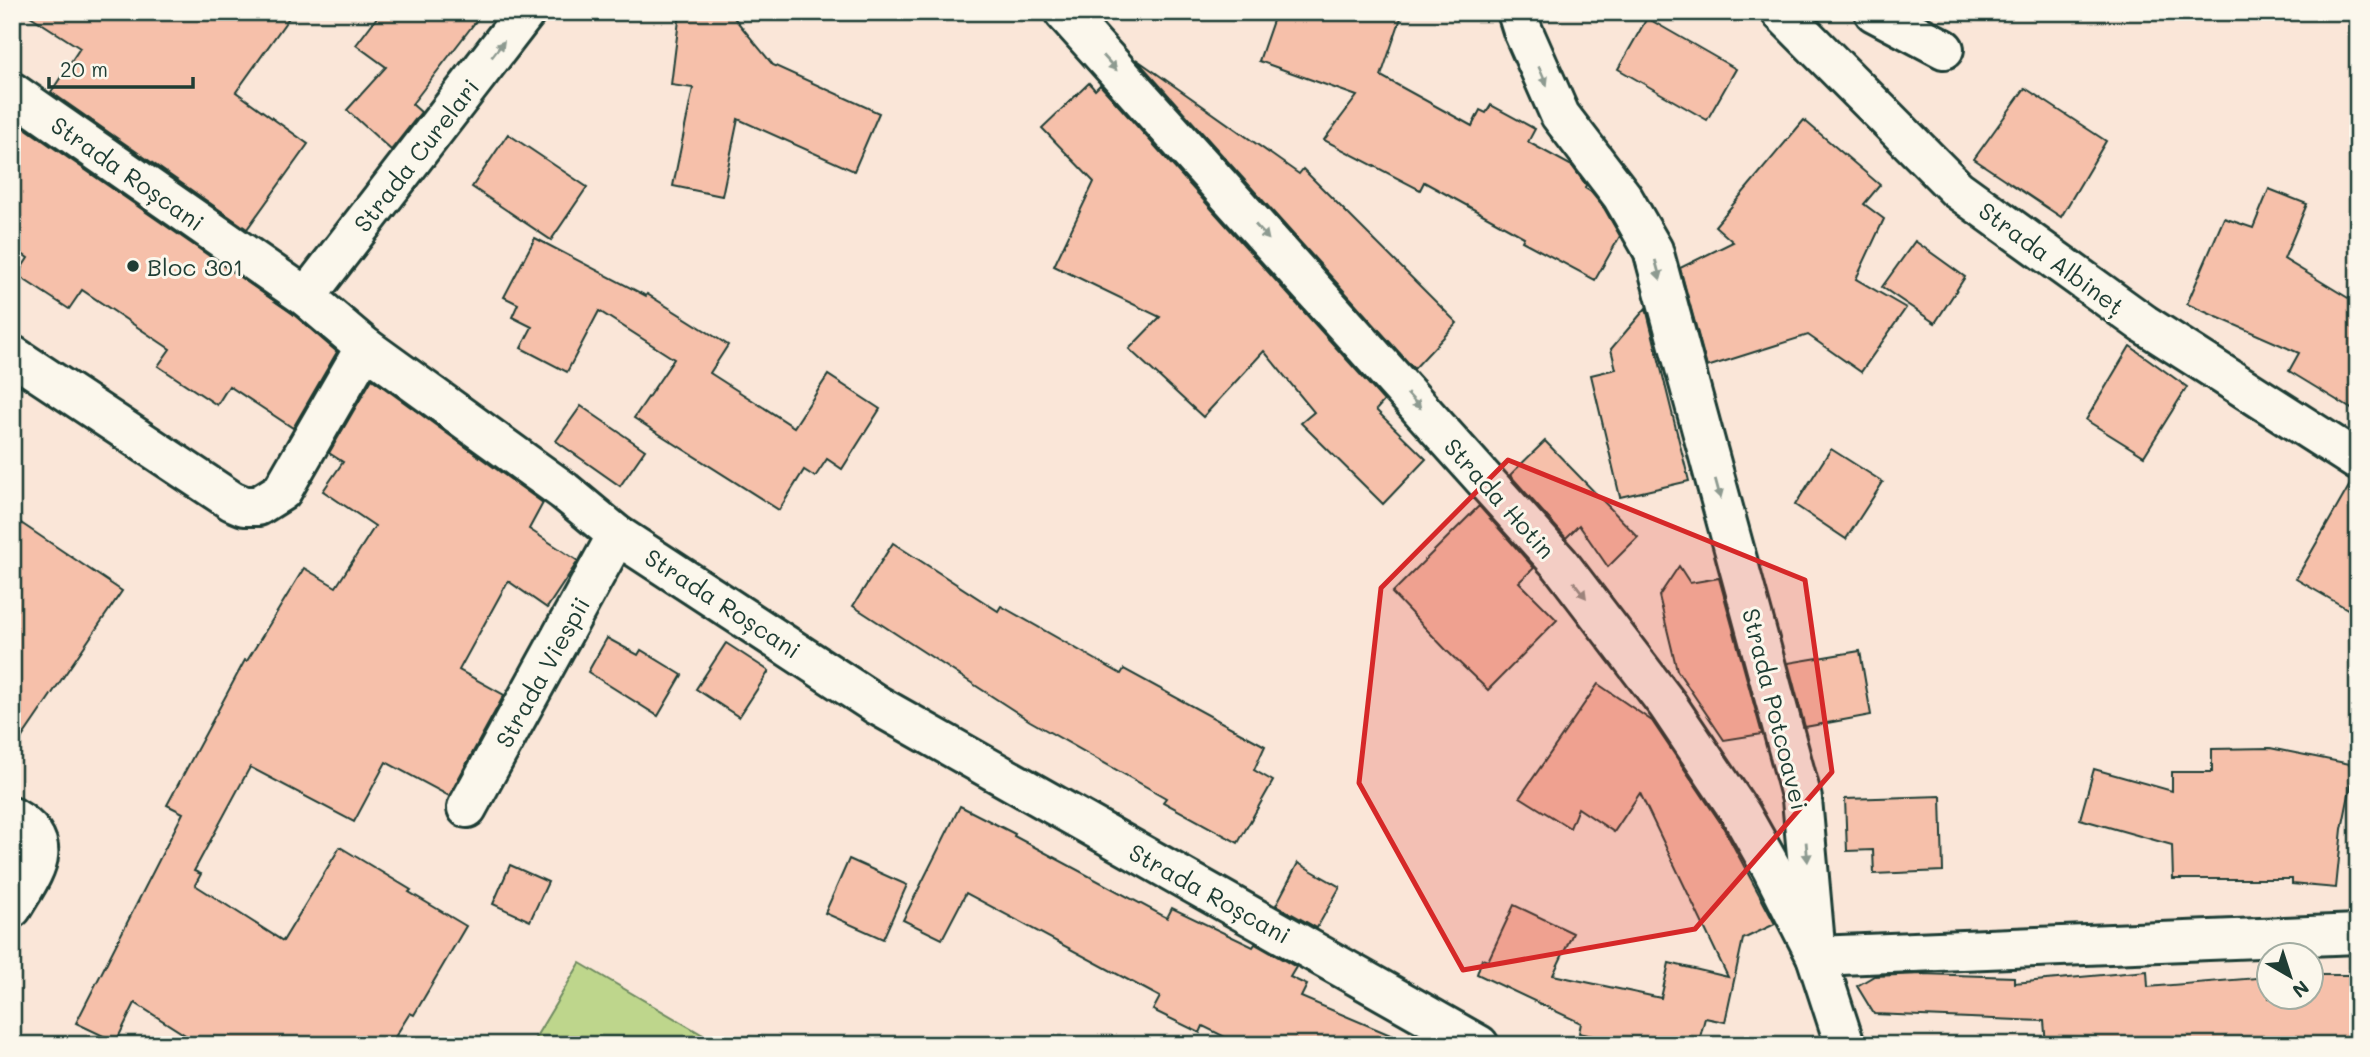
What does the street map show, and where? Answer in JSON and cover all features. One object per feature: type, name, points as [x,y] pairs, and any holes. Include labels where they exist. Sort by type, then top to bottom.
[{"type":"street","name":"Strada Curelari","points":[[306,297],[526,12]]},
{"type":"street","name":"Strada Hotin","points":[[1064,12],[1560,564],[1667,704],[1734,803],[1772,869],[1816,956],[1845,1045]]},
{"type":"street","name":"Strada Potcoavei","points":[[1517,12],[1560,115],[1622,196],[1653,250],[1802,799],[1816,956]]},
{"type":"street","name":"Strada Albineț","points":[[1781,12],[1957,189],[2144,324],[2358,461]]},
{"type":"street","points":[[1874,12],[1944,50]]},
{"type":"street","name":"Strada Roșcani","points":[[12,92],[306,297],[365,347],[564,491],[617,535],[877,705],[1470,1043]]},
{"type":"street","points":[[12,355],[232,501],[244,506],[258,506],[282,491],[365,347]]},
{"type":"street","name":"Strada Viespii","points":[[467,808],[617,535]]},
{"type":"street","points":[[12,817],[35,834],[40,856],[12,908]]},
{"type":"street","points":[[1816,956],[2358,934]]},
{"type":"highlighted area","points":[[1508,460],[1805,580],[1832,772],[1695,929],[1463,970],[1359,783],[1381,588]]},
{"type":"green space","points":[[580,963],[720,1045],[531,1045]]},
{"type":"building","points":[[24,12],[293,12],[236,92],[308,144],[247,229],[51,92],[80,48]]},
{"type":"building","points":[[381,12],[483,12],[412,104],[421,112],[391,150],[347,110],[386,67],[356,45]]},
{"type":"building","points":[[680,12],[731,14],[773,65],[879,113],[854,171],[738,119],[722,196],[673,186],[693,88],[671,85]]},
{"type":"building","points":[[1276,12],[1403,12],[1381,76],[1472,126],[1480,110],[1486,113],[1491,105],[1535,129],[1528,142],[1572,166],[1586,185],[1585,188],[1604,208],[1620,236],[1595,280],[1522,241],[1524,237],[1424,182],[1420,190],[1324,140],[1357,96],[1259,61]]},
{"type":"building","points":[[1647,18],[1736,69],[1707,120],[1618,69]]},
{"type":"building","points":[[1136,59],[1299,174],[1303,169],[1457,323],[1414,369]]},
{"type":"building","points":[[1089,83],[1095,90],[1100,85],[1384,401],[1376,410],[1426,459],[1383,504],[1301,423],[1314,412],[1264,351],[1203,417],[1129,349],[1160,317],[1054,266],[1094,182],[1042,128]]},
{"type":"building","points":[[2025,88],[2106,141],[2061,217],[1974,159]]},
{"type":"building","name":"Bloc 301","points":[[12,119],[293,314],[337,352],[293,428],[229,386],[217,405],[158,366],[170,349],[82,290],[69,309],[17,275],[28,258],[12,247]]},
{"type":"building","points":[[1804,120],[1880,185],[1864,204],[1884,219],[1856,279],[1906,308],[1861,372],[1808,335],[1707,367],[1680,268],[1733,242],[1715,226]]},
{"type":"building","points":[[508,134],[587,187],[551,240],[472,187]]},
{"type":"building","points":[[2269,189],[2307,204],[2284,259],[2358,304],[2358,413],[2289,371],[2299,353],[2187,304],[2224,218],[2253,228]]},
{"type":"building","points":[[535,238],[646,296],[647,294],[728,345],[710,373],[794,427],[828,375],[880,409],[842,469],[827,459],[815,477],[804,470],[779,510],[634,418],[674,359],[599,311],[567,372],[521,348],[532,327],[512,317],[518,304],[504,297]]},
{"type":"building","points":[[1915,241],[1965,277],[1935,323],[1882,287]]},
{"type":"building","points":[[1646,308],[1689,481],[1620,497],[1591,375],[1616,369],[1611,349]]},
{"type":"building","points":[[2130,346],[2187,387],[2144,456],[2086,420]]},
{"type":"building","points":[[372,379],[543,503],[529,529],[578,561],[547,608],[508,581],[459,670],[504,695],[449,796],[386,762],[354,822],[250,767],[194,871],[201,874],[195,885],[283,941],[340,847],[466,926],[414,1015],[410,1013],[390,1045],[201,1045],[135,1003],[116,1042],[76,1023],[183,813],[167,805],[245,660],[247,661],[304,568],[336,587],[375,526],[323,491],[343,462],[329,453]]},
{"type":"building","points":[[581,406],[645,450],[620,486],[556,441]]},
{"type":"building","points":[[1545,441],[1638,537],[1608,567],[1579,525],[1566,538],[1510,475]]},
{"type":"building","points":[[1831,449],[1883,482],[1846,539],[1795,505]]},
{"type":"building","points":[[2352,481],[2358,483],[2358,615],[2296,579]]},
{"type":"building","points":[[1479,506],[1534,568],[1519,582],[1557,620],[1488,690],[1392,593]]},
{"type":"building","points":[[12,517],[122,591],[12,752]]},
{"type":"building","points":[[893,543],[998,611],[1001,606],[1121,674],[1124,669],[1265,746],[1254,770],[1273,781],[1238,843],[1163,802],[1166,798],[1030,721],[853,606]]},
{"type":"building","points":[[1679,566],[1690,583],[1719,578],[1762,734],[1724,740],[1677,670],[1659,596]]},
{"type":"building","points":[[607,638],[638,655],[641,650],[682,675],[658,716],[588,672]]},
{"type":"building","points":[[726,643],[769,671],[739,717],[696,689]]},
{"type":"building","points":[[1860,651],[1871,715],[1805,727],[1788,663]]},
{"type":"building","points":[[1598,684],[1652,721],[1722,825],[1775,924],[1743,939],[1725,1022],[1705,1018],[1698,1045],[1635,1045],[1579,1033],[1581,1023],[1477,974],[1482,959],[1488,961],[1514,905],[1573,933],[1553,975],[1661,998],[1669,963],[1728,977],[1640,793],[1614,832],[1578,808],[1570,828],[1520,797]]},
{"type":"building","points":[[2270,748],[2355,765],[2342,829],[2336,888],[2292,884],[2292,879],[2173,879],[2172,845],[2080,819],[2094,769],[2172,791],[2172,772],[2212,772],[2212,749]]},
{"type":"building","points":[[1941,796],[1943,871],[1874,874],[1873,850],[1847,851],[1845,799]]},
{"type":"building","points":[[960,806],[1167,918],[1172,908],[1253,947],[1255,944],[1296,967],[1290,977],[1307,985],[1301,997],[1414,1045],[1241,1045],[1203,1026],[1200,1033],[1153,1010],[1160,997],[966,893],[942,939],[903,920]]},
{"type":"building","points":[[849,859],[907,885],[883,939],[825,913]]},
{"type":"building","points":[[1298,863],[1340,887],[1317,928],[1276,905]]},
{"type":"building","points":[[510,865],[548,882],[530,921],[493,904]]},
{"type":"building","points":[[2147,971],[2148,987],[2254,978],[2254,1012],[2324,1012],[2324,975],[2358,975],[2358,1043],[2046,1045],[2044,1021],[1874,1014],[1857,986],[1874,976],[1923,974],[2014,977],[2014,983]]},
{"type":"place","name":"Bloc 301","points":[[133,266]]}]
